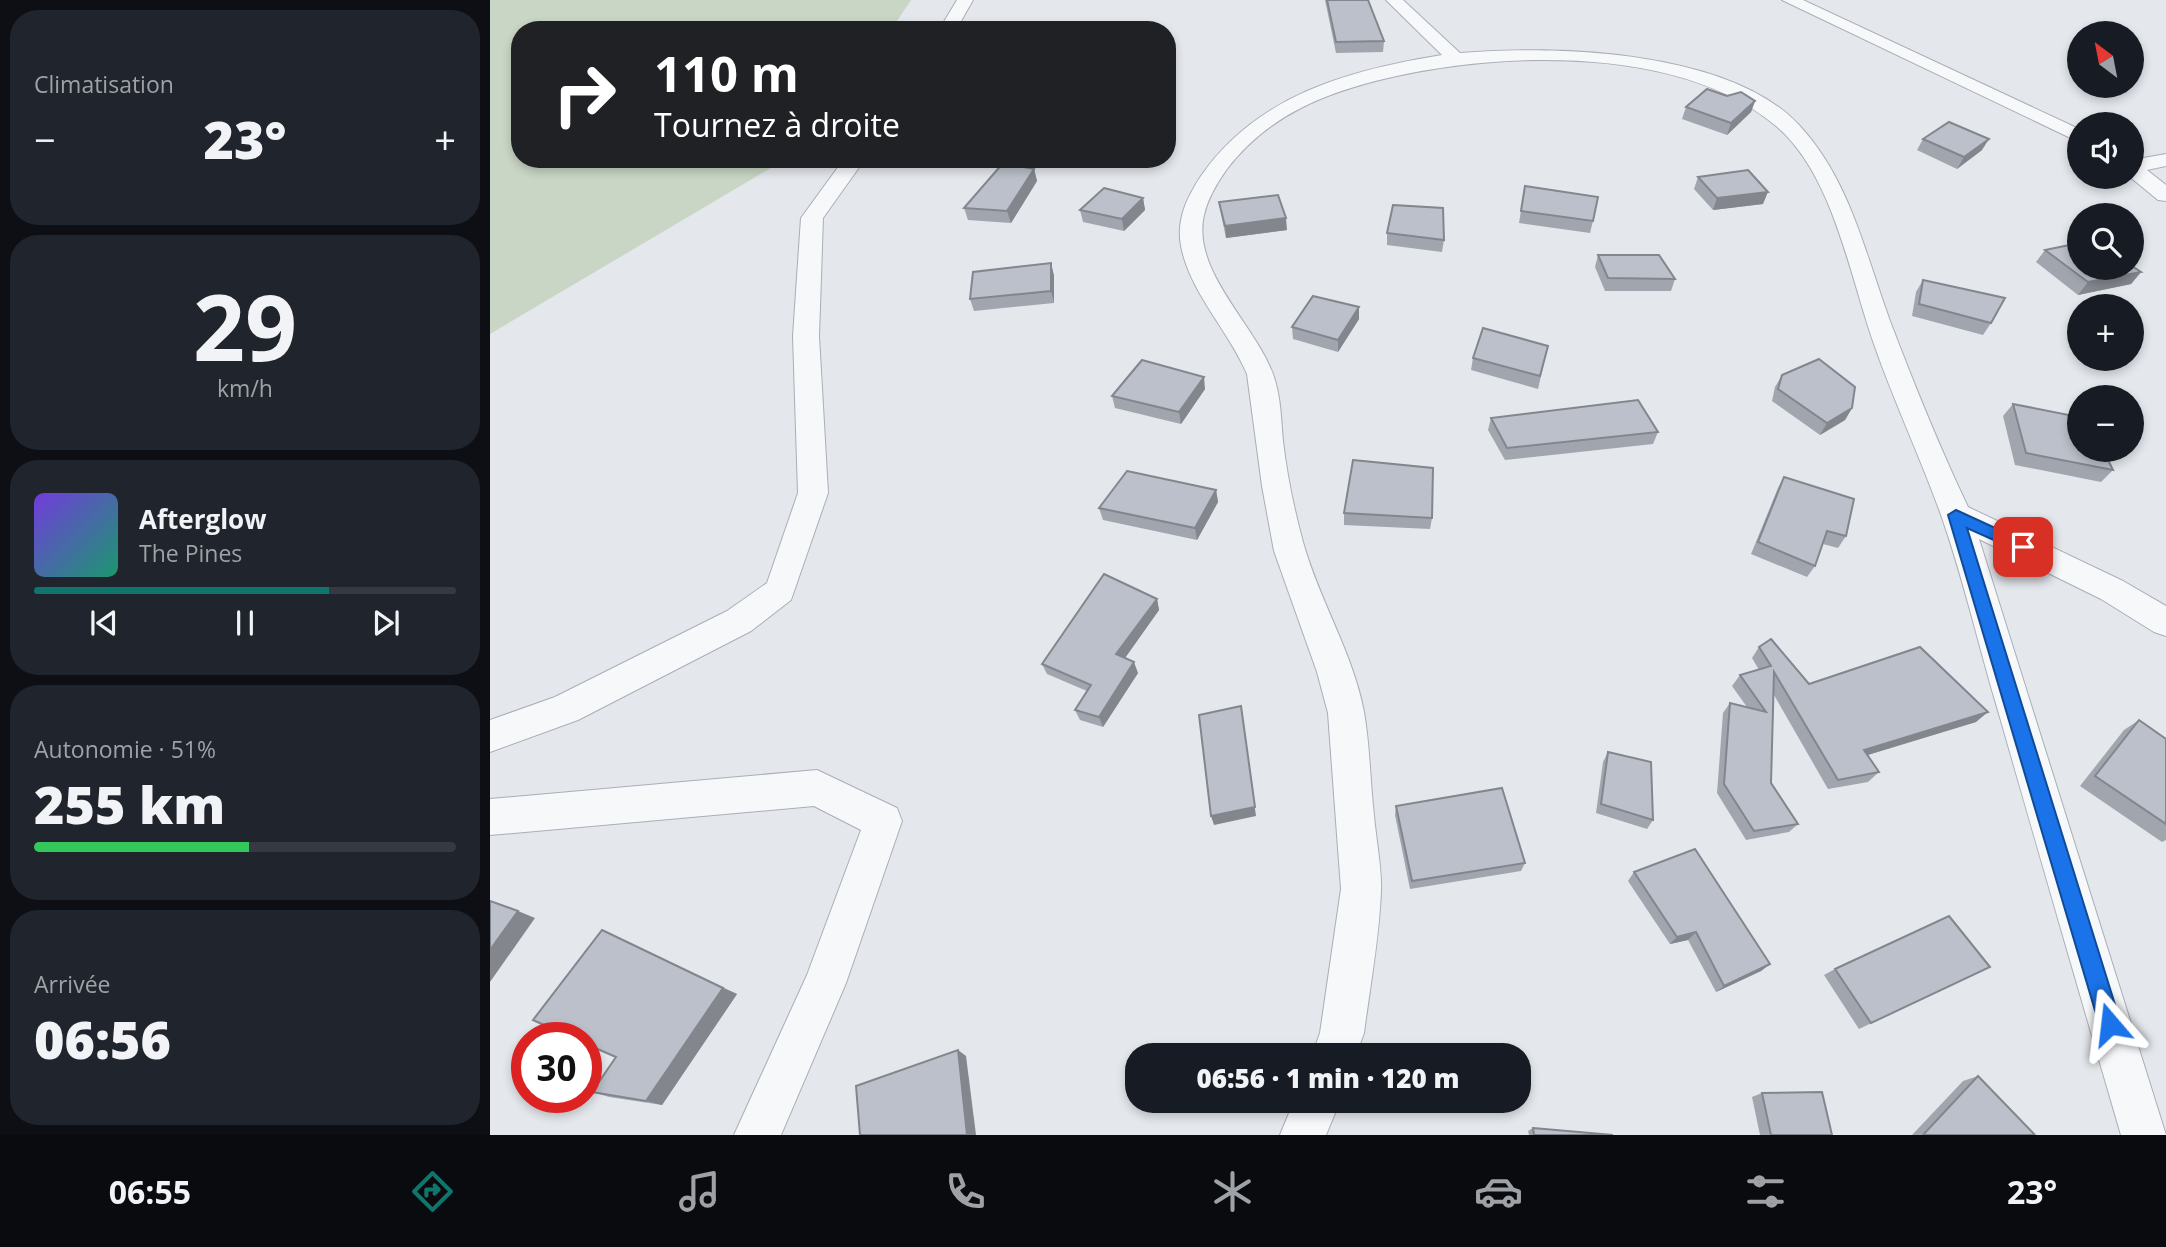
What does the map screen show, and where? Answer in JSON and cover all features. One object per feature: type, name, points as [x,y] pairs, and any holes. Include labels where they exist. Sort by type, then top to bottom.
[{"type":"street","points":[[952,21],[965,0]]},
{"type":"street","points":[[1394,0],[1455,58]]},
{"type":"street","points":[[1790,0],[2067,130]]},
{"type":"street","points":[[1338,1043],[1342,1033],[1361,889],[1346,713],[1341,691],[1289,549],[1274,479],[1268,409],[1261,377],[1253,356],[1213,292],[1192,246],[1191,225],[1200,196],[1239,143],[1272,115],[1334,85],[1455,58],[1566,55],[1630,61],[1712,82],[1753,101],[1784,122],[1817,161],[1829,182],[1918,432],[1956,515],[2144,1135]]},
{"type":"street","points":[[2144,165],[2166,160]]},
{"type":"street","points":[[490,736],[566,709],[739,621],[780,591],[813,493],[806,336],[812,218],[848,168]]},
{"type":"street","points":[[2144,177],[2166,195]]},
{"type":"street","points":[[1956,515],[2112,590],[2166,622]]},
{"type":"street","points":[[490,817],[817,788],[883,821],[825,983],[757,1135]]},
{"type":"street","points":[[1303,1135],[1312,1113]]},
{"type":"green space","points":[[490,0],[911,0],[897,21],[511,21],[511,168],[771,168],[490,334]]},
{"type":"building","points":[[1327,0],[1368,0],[1384,41],[1336,42]]},
{"type":"building","points":[[1707,89],[1727,96],[1741,92],[1755,101],[1731,123],[1686,107]]},
{"type":"building","points":[[1949,122],[1989,139],[1964,157],[1923,139]]},
{"type":"building","points":[[999,168],[1034,169],[1007,211],[964,208]]},
{"type":"building","points":[[1748,170],[1768,192],[1717,198],[1698,177]]},
{"type":"building","points":[[1525,186],[1598,197],[1593,221],[1521,211]]},
{"type":"building","points":[[1104,188],[1143,198],[1122,219],[1080,210]]},
{"type":"building","points":[[1278,195],[1286,218],[1225,226],[1219,202]]},
{"type":"building","points":[[1393,205],[1443,208],[1444,240],[1387,233]]},
{"type":"building","points":[[2067,245],[2067,266],[2045,250]]},
{"type":"building","points":[[1598,255],[1659,255],[1675,279],[1608,278]]},
{"type":"building","points":[[1051,263],[1051,291],[970,299],[973,272]]},
{"type":"building","points":[[1923,280],[2005,298],[1991,323],[1919,304]]},
{"type":"building","points":[[1313,296],[1359,307],[1338,340],[1292,327]]},
{"type":"building","points":[[1483,328],[1548,346],[1540,376],[1473,358]]},
{"type":"building","points":[[1819,359],[1855,387],[1852,408],[1827,423],[1778,389],[1782,375]]},
{"type":"building","points":[[1142,360],[1204,377],[1179,412],[1112,396]]},
{"type":"building","points":[[1638,400],[1658,432],[1507,448],[1491,418]]},
{"type":"building","points":[[2013,404],[2067,415],[2067,461],[2026,453]]},
{"type":"building","points":[[1353,460],[1433,468],[1432,518],[1344,513]]},
{"type":"building","points":[[2072,462],[2109,462],[2113,470]]},
{"type":"building","points":[[1127,471],[1216,490],[1195,528],[1099,508]]},
{"type":"building","points":[[1784,477],[1854,499],[1846,536],[1827,531],[1815,566],[1758,542]]},
{"type":"building","points":[[1104,574],[1157,599],[1116,654],[1134,662],[1099,717],[1075,710],[1091,685],[1042,664]]},
{"type":"building","points":[[1771,639],[1809,684],[1920,647],[1988,712],[1864,750],[1879,772],[1838,780],[1774,672],[1771,783],[1798,824],[1754,831],[1724,784],[1730,703],[1766,712],[1740,675],[1771,666],[1759,647]]},
{"type":"building","points":[[1241,706],[1255,807],[1211,816],[1199,715]]},
{"type":"building","points":[[2139,720],[2166,739],[2166,824],[2095,776]]},
{"type":"building","points":[[1608,752],[1651,762],[1653,820],[1601,804]]},
{"type":"building","points":[[1502,788],[1525,863],[1412,881],[1396,806]]},
{"type":"building","points":[[1695,849],[1770,964],[1724,986],[1696,932],[1677,937],[1634,872]]},
{"type":"building","points":[[490,901],[518,911],[490,950]]},
{"type":"building","points":[[1949,916],[1990,967],[1871,1023],[1835,969]]},
{"type":"building","points":[[602,930],[723,988],[646,1101],[602,1094],[602,1077],[616,1057],[602,1051],[602,1022],[533,1020]]},
{"type":"building","points":[[958,1050],[967,1135],[860,1135],[856,1086]]},
{"type":"building","points":[[1978,1076],[2035,1135],[1923,1135]]},
{"type":"building","points":[[1822,1092],[1832,1135],[1771,1135],[1762,1093]]},
{"type":"building","points":[[1533,1128],[1613,1135],[1534,1135]]},
{"type":"route","points":[[2023,547],[1956,515],[2110,1024]]}]
